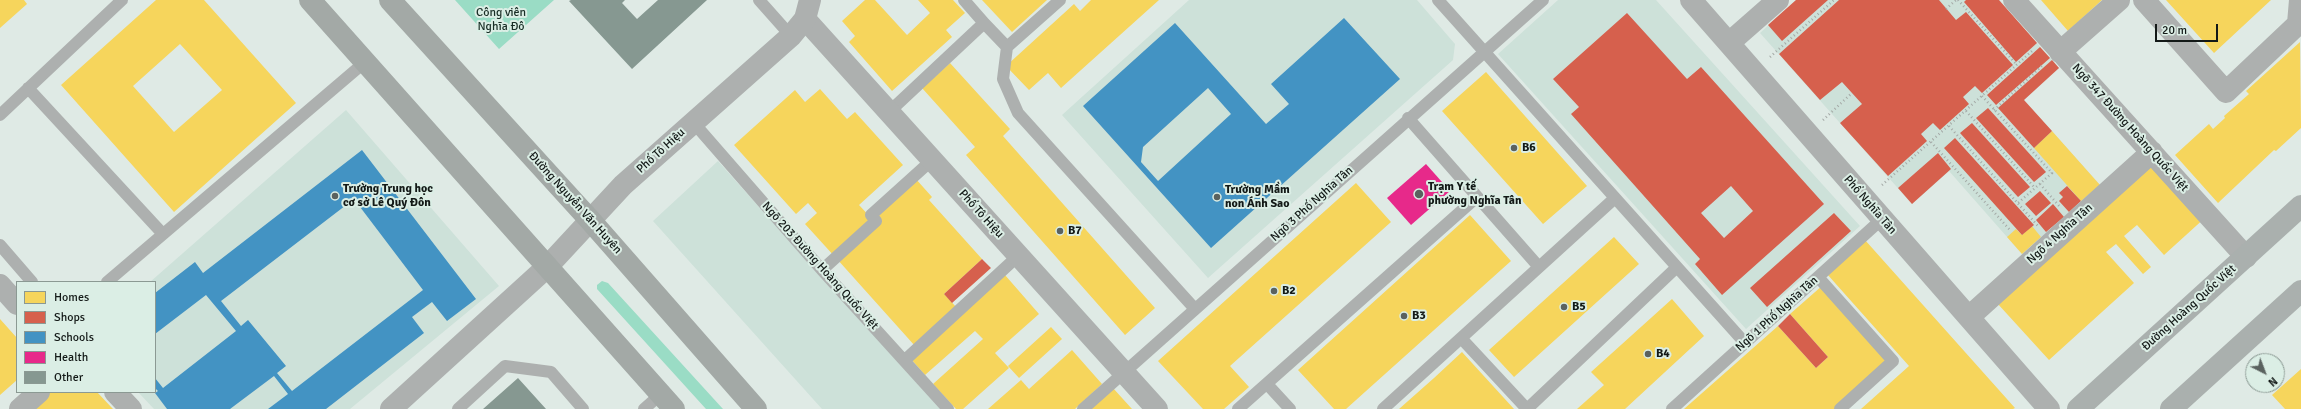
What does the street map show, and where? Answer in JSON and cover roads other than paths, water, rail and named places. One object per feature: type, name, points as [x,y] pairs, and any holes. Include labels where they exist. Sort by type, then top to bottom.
[{"type":"main road","points":[[310,0],[667,402]]},
{"type":"main road","name":"Đường Nguyễn Văn Huyên","points":[[390,0],[590,220],[756,409]]},
{"type":"main road","name":"Đường Hoàng Quốc Việt","points":[[2078,409],[2301,206]]},
{"type":"main road","points":[[2171,409],[2301,291]]},
{"type":"street","name":"Phố Nghĩa Tân","points":[[1691,0],[2049,409]]},
{"type":"street","points":[[1729,42],[1778,0]]},
{"type":"street","name":"Ngõ 347 Đường Hoàng Quốc Việt","points":[[2014,0],[2052,50],[2152,152],[2246,257]]},
{"type":"street","points":[[2052,50],[2119,0]]},
{"type":"street","points":[[2144,0],[2226,92],[2299,26],[2300,0]]},
{"type":"street","name":"Phố Tô Hiệu","points":[[391,409],[547,267],[622,184],[693,122],[802,18],[889,112],[1156,409]]},
{"type":"street","name":"Ngõ 4 Nghĩa Tân","points":[[1969,317],[2152,152]]},
{"type":"street","points":[[0,285],[16,303]]},
{"type":"street","points":[[20,409],[37,393]]},
{"type":"street","points":[[116,393],[131,409]]},
{"type":"lane","points":[[0,115],[122,0]]},
{"type":"lane","points":[[759,0],[802,18]]},
{"type":"lane","points":[[964,0],[1007,47]]},
{"type":"lane","points":[[1060,0],[1007,47],[1003,79],[1018,113],[1195,309]]},
{"type":"lane","points":[[1438,0],[1745,343]]},
{"type":"lane","name":"Ngõ 3 Phố Nghĩa Tân","points":[[1083,409],[1408,118],[1543,0]]},
{"type":"lane","points":[[889,112],[984,23]]},
{"type":"lane","points":[[108,281],[162,233],[365,62]]},
{"type":"lane","points":[[28,88],[162,233]]},
{"type":"lane","points":[[1408,118],[1539,267]]},
{"type":"lane","name":"Ngõ 203 Đường Hoàng Quốc Việt","points":[[693,122],[822,270],[948,409]]},
{"type":"lane","points":[[822,270],[876,222],[871,215],[932,160]]},
{"type":"lane","points":[[1238,409],[1477,197]]},
{"type":"lane","points":[[1383,409],[1615,198]]},
{"type":"lane","name":"Ngõ 1 Phố Nghĩa Tân","points":[[1672,409],[1882,219]]},
{"type":"lane","points":[[0,246],[31,281]]},
{"type":"lane","points":[[905,360],[1018,256]]},
{"type":"lane","points":[[1461,338],[1526,409],[1677,267]]},
{"type":"lane","points":[[1818,277],[1893,361],[1840,409]]},
{"type":"lane","points":[[458,409],[505,366],[551,372],[583,409]]},
{"type":"lane","points":[[1267,384],[1290,409]]},
{"type":"lane","points":[[644,409],[667,402]]},
{"type":"place","name":"B6","points":[[1514,148]]},
{"type":"place","name":"Trạm Y tế phường Nghĩa Tân","points":[[1419,194]]},
{"type":"place","name":"Trường Trung học cơ sở Lê Quý Đôn","points":[[335,196]]},
{"type":"place","name":"Trường Mầm non Ánh Sao","points":[[1217,197]]},
{"type":"place","name":"B7","points":[[1060,231]]},
{"type":"place","name":"B2","points":[[1274,291]]},
{"type":"place","name":"B5","points":[[1564,307]]},
{"type":"place","name":"B3","points":[[1404,316]]},
{"type":"place","name":"B4","points":[[1648,354]]},
{"type":"park label","name":"Công viên Nghĩa Đô","points":[[501,20]]}]
